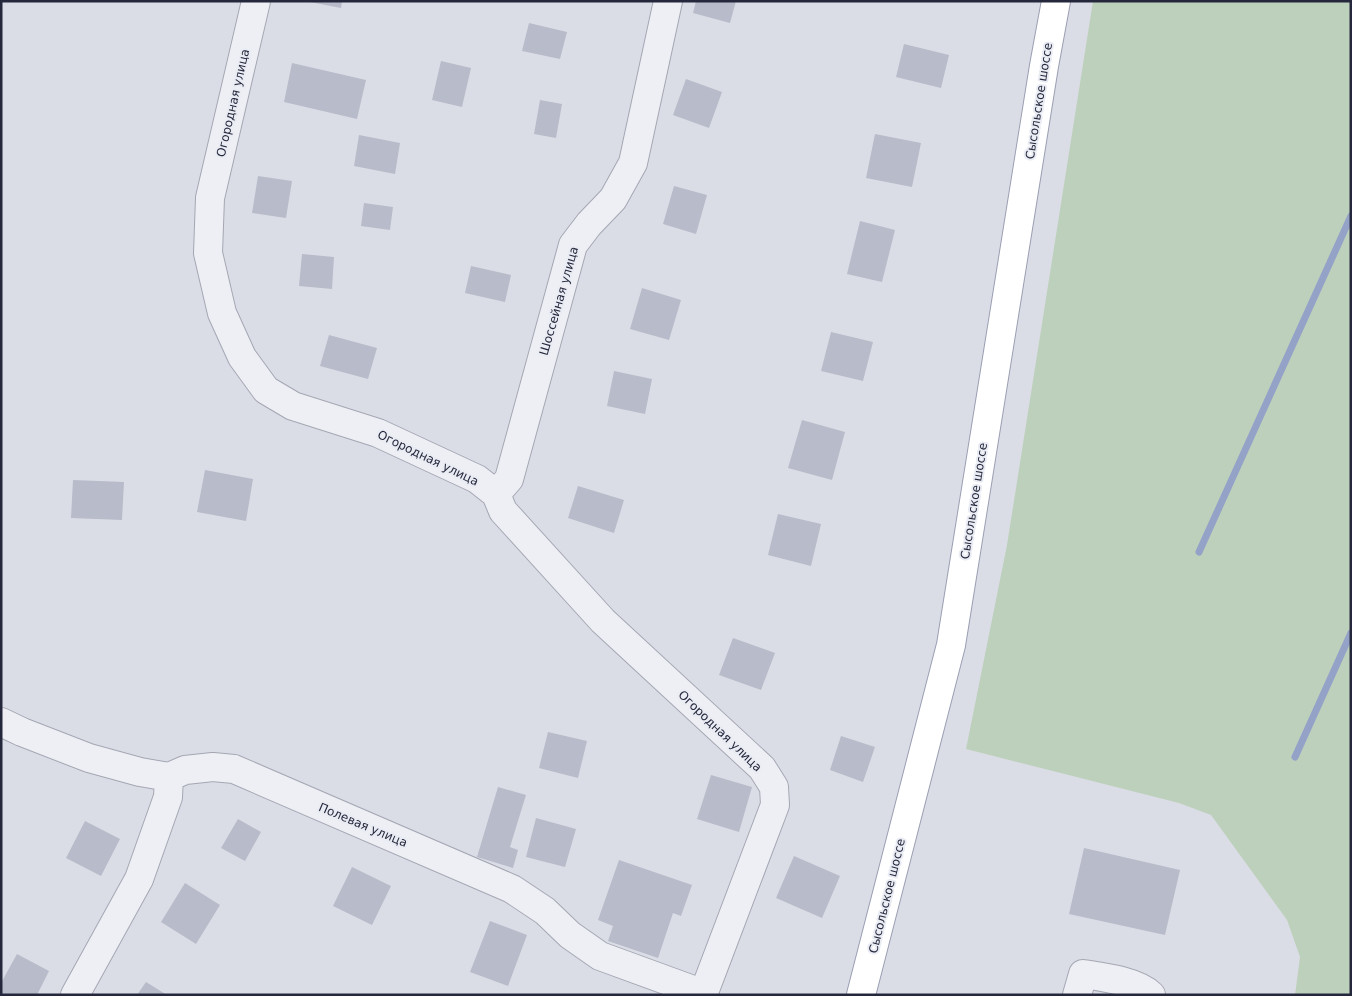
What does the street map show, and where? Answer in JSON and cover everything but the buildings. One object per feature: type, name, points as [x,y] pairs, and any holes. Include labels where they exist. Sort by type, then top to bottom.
[{"type":"main road","name":"Сысольское шоссе","points":[[861,995],[951,645],[1056,1]]},
{"type":"street","name":"Огородная улица","points":[[256,1],[210,198],[208,253],[222,313],[242,357],[266,390],[293,406],[378,433],[477,480],[496,494],[503,511],[603,621],[762,768],[774,787],[775,805],[704,994]]},
{"type":"street","name":"Шоссейная улица","points":[[496,494],[509,478],[573,245],[589,224],[613,199],[633,164],[668,1]]},
{"type":"street","name":"Полевая улица","points":[[1,722],[89,758],[140,772],[169,777],[185,770],[213,767],[234,769],[512,889],[545,911],[570,935],[600,956],[704,994]]},
{"type":"street","points":[[75,995],[139,879],[168,797],[169,777]]},
{"type":"street","points":[[1077,995],[1083,974],[1123,981],[1147,990],[1151,995]]},
{"type":"green space","points":[[1093,1],[1351,1],[1351,995],[1295,995],[1300,957],[1287,920],[1211,815],[1179,803],[966,749],[1007,545]]},
{"type":"waterway","points":[[1199,552],[1351,216]]},
{"type":"waterway","points":[[1295,757],[1351,633]]}]
